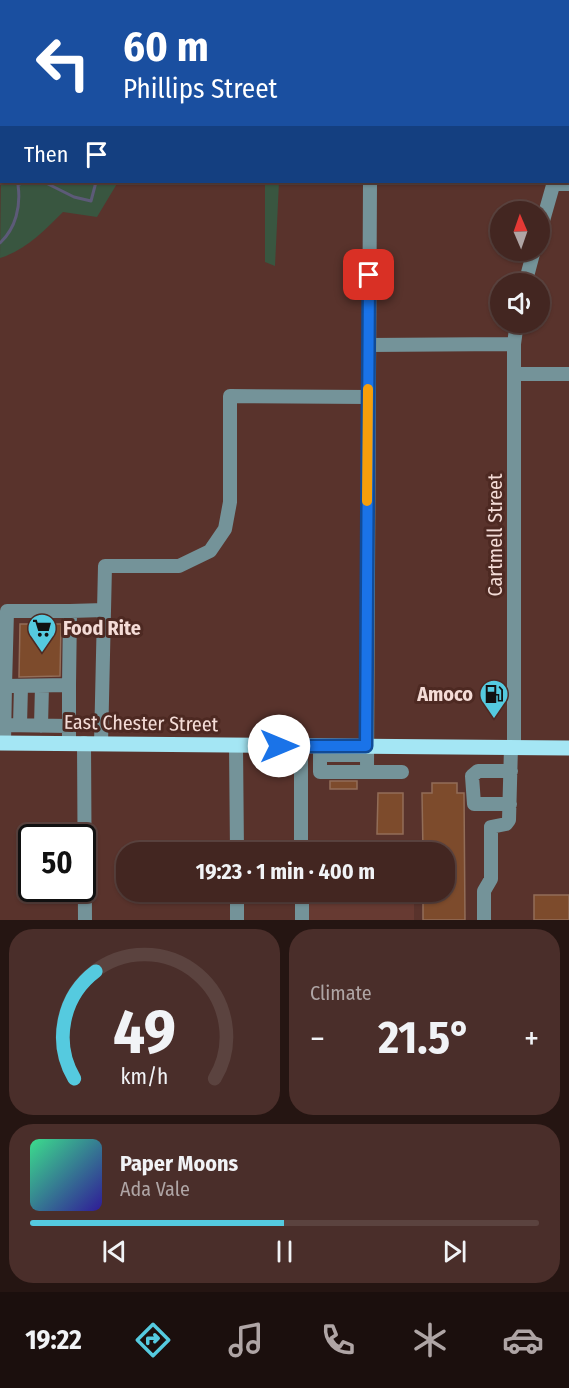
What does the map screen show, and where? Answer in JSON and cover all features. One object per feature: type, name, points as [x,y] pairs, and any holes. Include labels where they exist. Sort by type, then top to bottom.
[{"type":"main road","name":"East Chester Street","points":[[2,743],[301,746],[320,750],[569,748]]},
{"type":"street","points":[[367,772],[369,183]]},
{"type":"street","points":[[549,201],[554,183],[569,184]]},
{"type":"street","name":"Cartmell Street","points":[[510,804],[513,747],[516,333]]},
{"type":"street","points":[[369,345],[514,344]]},
{"type":"street","points":[[515,374],[569,374]]},
{"type":"street","points":[[101,744],[105,566],[179,566],[210,551],[225,529],[230,502],[230,396],[368,397]]},
{"type":"street","points":[[70,610],[69,726],[76,743],[85,920]]},
{"type":"street","points":[[2,743],[6,611],[104,610]]},
{"type":"street","points":[[5,686],[69,685]]},
{"type":"street","points":[[20,725],[21,686]]},
{"type":"street","points":[[41,726],[42,686]]},
{"type":"street","points":[[4,725],[69,726]]},
{"type":"street","points":[[236,745],[237,842]]},
{"type":"street","points":[[301,746],[301,842]]},
{"type":"street","points":[[320,750],[320,772],[402,772]]},
{"type":"street","points":[[484,920],[484,891],[491,879],[491,830],[493,825],[509,823],[510,804],[474,804],[472,776],[478,771],[511,771]]},
{"type":"street","points":[[237,902],[237,920]]},
{"type":"street","points":[[302,902],[302,920]]},
{"type":"shaded area","points":[[307,902],[414,902],[414,920],[307,920]]},
{"type":"green space","points":[[1,183],[117,183],[97,217],[63,212],[26,245],[0,258]]},
{"type":"green space","points":[[265,183],[279,183],[275,266],[265,262]]},
{"type":"building","name":"Food Rite","points":[[20,624],[61,624],[60,676],[19,677]]},
{"type":"building","points":[[330,781],[357,781],[357,789],[330,789]]},
{"type":"building","points":[[432,783],[457,783],[457,793],[464,793],[465,920],[423,920],[423,902],[455,902],[455,842],[423,842],[422,793],[432,793]]},
{"type":"building","points":[[378,793],[403,793],[403,834],[377,834]]},
{"type":"building","points":[[534,895],[569,895],[569,920],[534,920]]},
{"type":"waterway","points":[[0,243],[14,224],[19,201],[18,185],[22,183]]},
{"type":"waterway","points":[[46,183],[74,197],[91,201],[96,183]]},
{"type":"slow traffic","points":[[367,501],[368,389]]},
{"type":"place","name":"Food Rite","points":[[42,654]]},
{"type":"place","name":"Amoco","points":[[494,720]]},
{"type":"route","points":[[279,746],[366,746],[369,275]]}]
